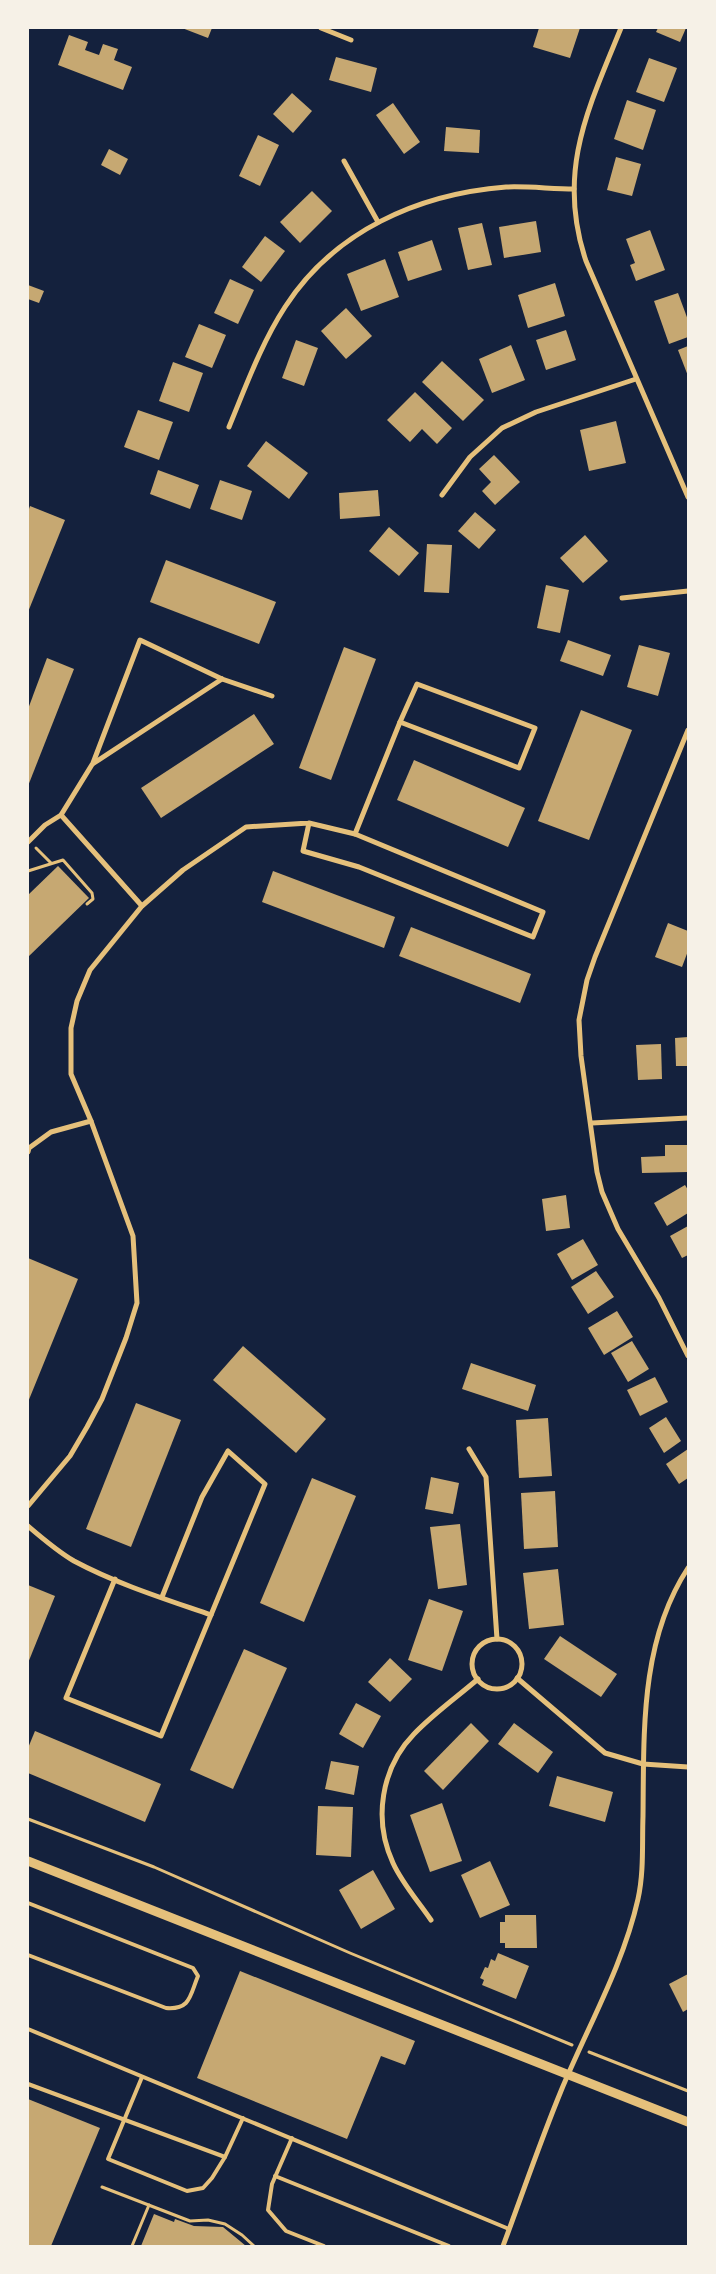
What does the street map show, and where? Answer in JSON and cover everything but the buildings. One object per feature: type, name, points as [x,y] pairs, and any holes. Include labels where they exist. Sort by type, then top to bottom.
[{"type":"street","points":[[321,28],[351,40]]},
{"type":"street","points":[[621,28],[582,130],[576,153],[574,189],[579,242],[603,302],[688,497]]},
{"type":"street","points":[[344,161],[378,222]]},
{"type":"street","points":[[229,427],[257,359],[285,307],[301,286],[332,254],[350,239],[378,222],[414,205],[458,193],[508,187],[574,189]]},
{"type":"street","points":[[442,495],[470,457],[502,428],[536,412],[636,379]]},
{"type":"street","points":[[622,598],[688,591]]},
{"type":"street","points":[[28,841],[45,825],[61,815],[93,763],[140,640],[222,679],[272,696]]},
{"type":"street","points":[[93,763],[222,679]]},
{"type":"street","points":[[355,834],[400,722],[417,684],[535,728],[519,768],[400,722]]},
{"type":"street","points":[[688,730],[587,980],[579,1020],[581,1056],[592,1123],[597,1172],[609,1210],[688,1356]]},
{"type":"street","points":[[61,815],[142,906]]},
{"type":"street","points":[[28,1506],[70,1456],[87,1428],[102,1399],[138,1303],[133,1236],[91,1121],[71,1074],[71,1028],[77,1001],[90,970],[142,906],[183,870],[246,827],[309,823],[355,834],[543,912],[533,937],[358,867],[303,851],[309,823]]},
{"type":"street","points":[[592,1123],[688,1118]]},
{"type":"street","points":[[28,1152],[29,1148],[51,1132],[91,1121]]},
{"type":"street","points":[[469,1449],[486,1477],[497,1639]]},
{"type":"street","points":[[115,1579],[66,1698],[161,1736],[265,1484],[228,1451],[202,1498],[162,1597]]},
{"type":"street","points":[[28,1526],[52,1547],[74,1561],[211,1616]]},
{"type":"street","points":[[503,2246],[561,2090],[581,2049],[628,1937],[639,1897],[642,1877],[643,1764],[646,1699],[653,1655],[674,1595],[688,1568]]},
{"type":"street","points":[[497,1639],[512,1643],[521,1656],[521,1671],[517,1678],[505,1687],[490,1688],[478,1679],[472,1664],[477,1650],[489,1640],[497,1639]]},
{"type":"street","points":[[517,1678],[605,1753],[643,1764],[688,1767]]},
{"type":"street","points":[[431,1920],[392,1861],[383,1831],[384,1792],[391,1768],[413,1735],[478,1679]]},
{"type":"street","points":[[28,1861],[688,2122]]},
{"type":"lane","points":[[28,1903],[193,1968],[198,1976],[186,2004],[178,2009],[166,2008],[28,1955]]},
{"type":"lane","points":[[28,2029],[509,2229]]},
{"type":"lane","points":[[142,2077],[108,2159],[187,2191],[203,2188],[212,2178],[225,2157],[243,2118]]},
{"type":"lane","points":[[28,2084],[225,2157]]},
{"type":"lane","points":[[292,2138],[275,2176],[268,2210],[286,2231],[324,2246]]},
{"type":"lane","points":[[275,2176],[449,2246]]},
{"type":"path","points":[[28,841],[51,863]]},
{"type":"path","points":[[28,871],[63,860],[92,893],[93,899],[87,904]]},
{"type":"path","points":[[28,1819],[154,1867],[350,1953],[581,2049],[688,2090]]},
{"type":"path","points":[[102,2187],[190,2221],[208,2220],[225,2224],[242,2235],[254,2246]]},
{"type":"path","points":[[132,2246],[149,2205]]}]
